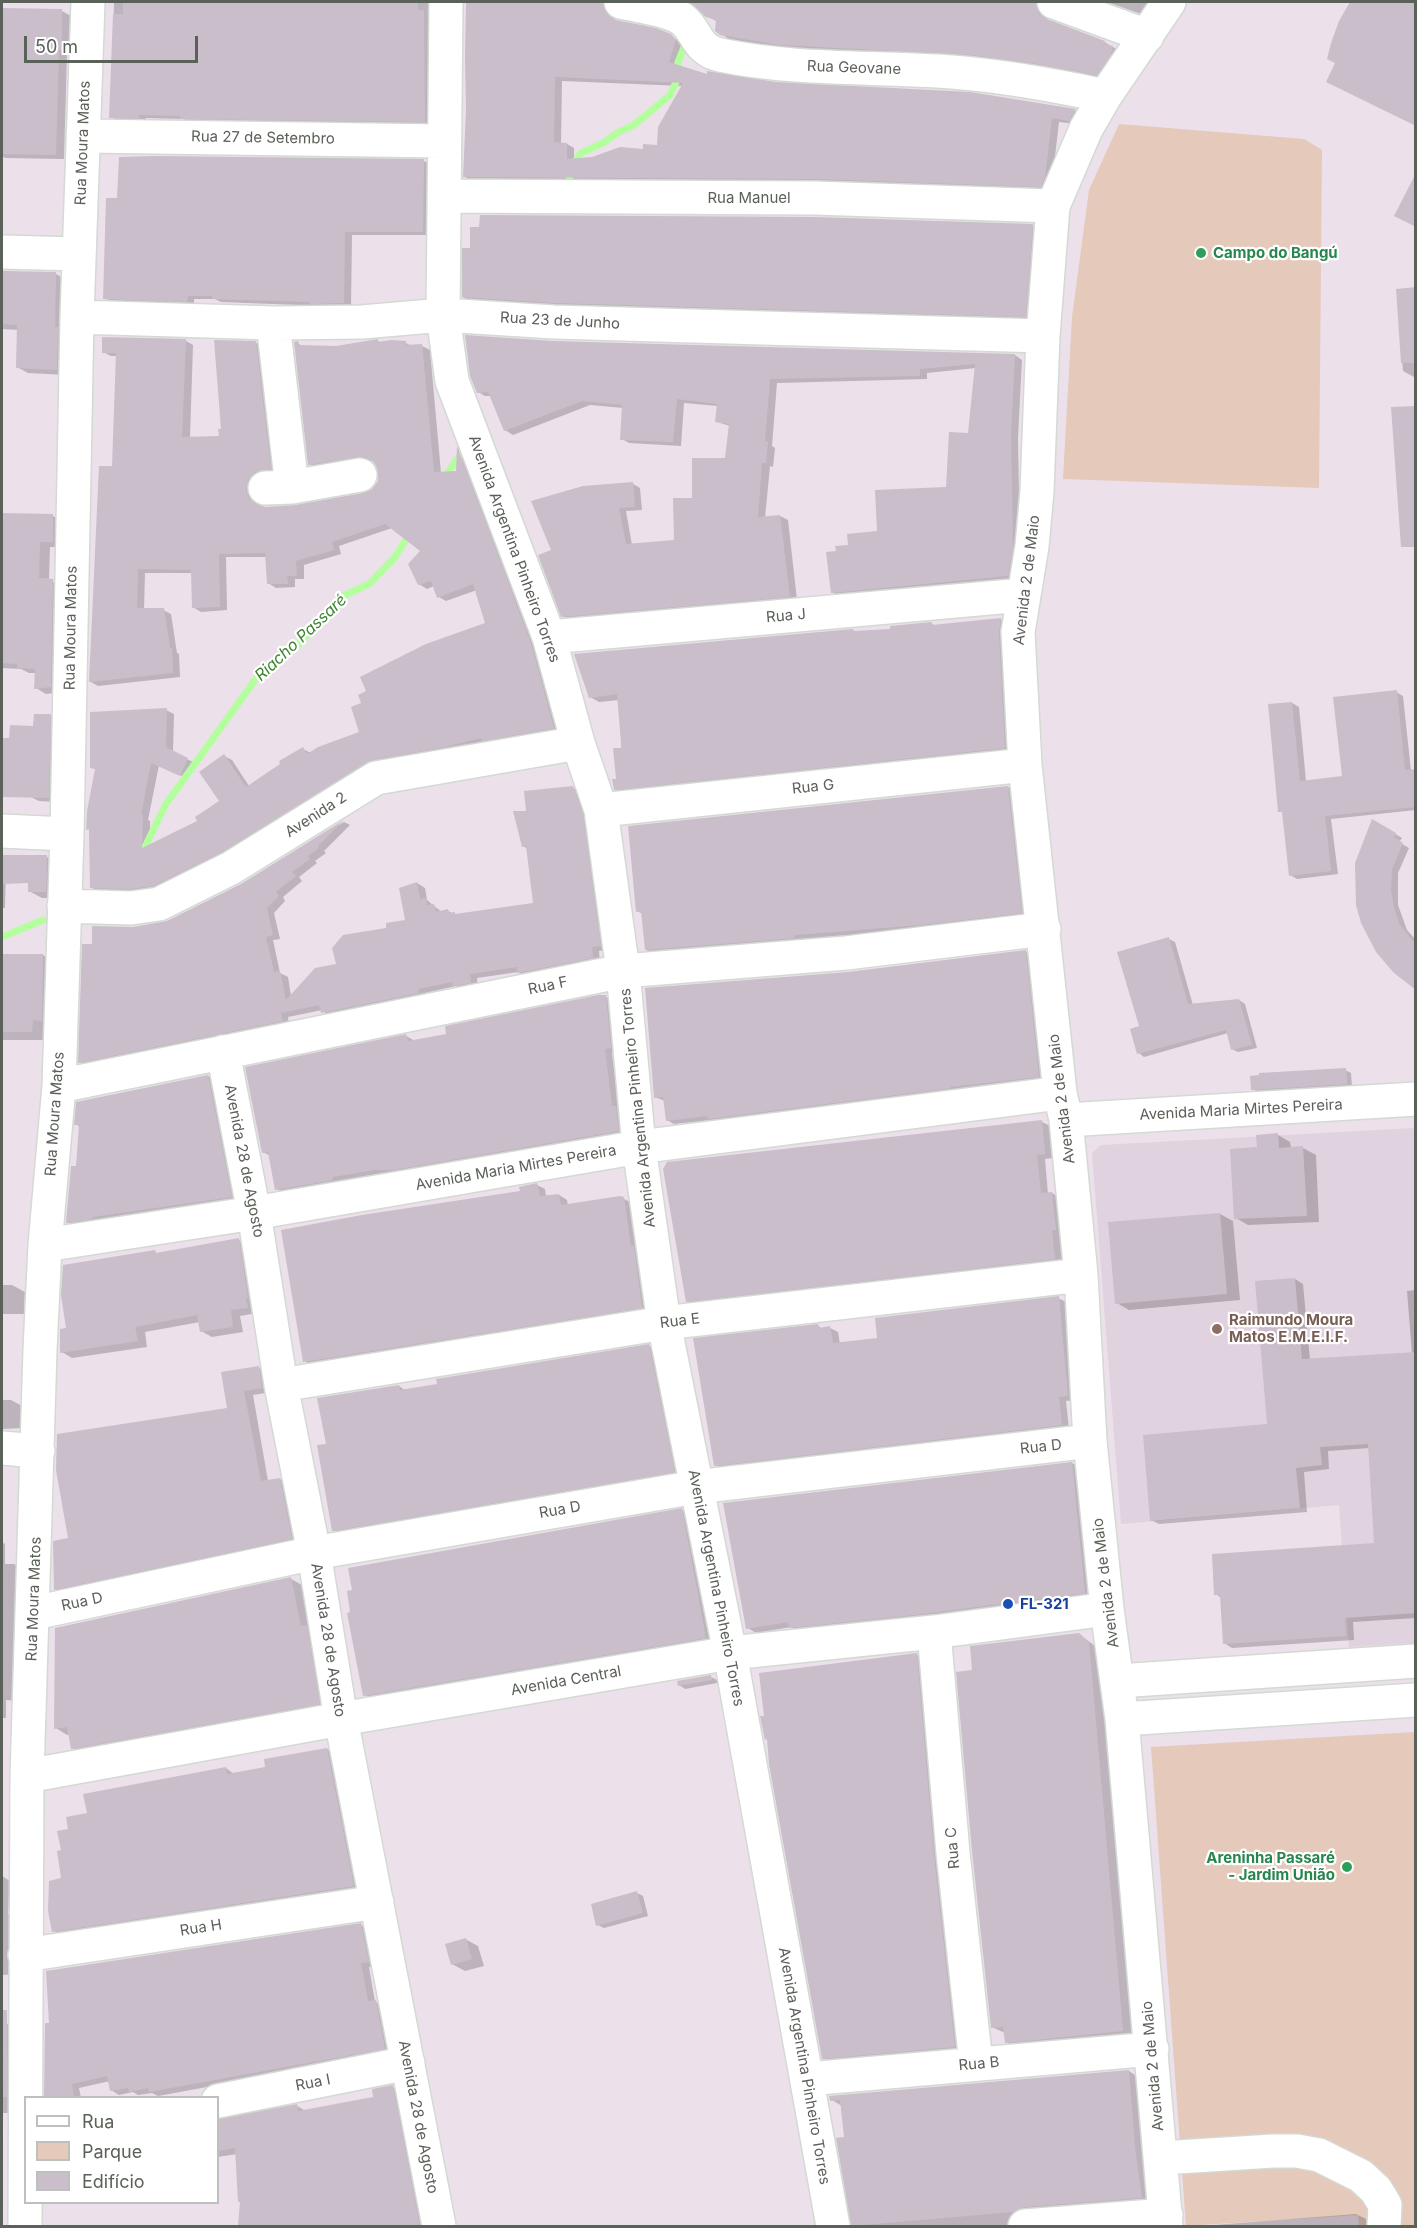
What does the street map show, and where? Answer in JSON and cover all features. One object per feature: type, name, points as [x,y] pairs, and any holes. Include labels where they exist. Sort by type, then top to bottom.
[{"type":"street","name":"Rua Moura Matos","points":[[24,2127],[14,1996],[25,1955],[27,1776],[34,1612],[40,1350],[45,1245],[59,1086],[67,834],[77,317],[88,2]]},
{"type":"street","name":"Avenida Argentina Pinheiro Torres","points":[[447,2],[443,315],[452,381],[549,637],[578,743],[601,810],[623,970],[639,1147],[664,1323],[730,1653],[833,2226]]},
{"type":"street","name":"Rua Geovane","points":[[621,2],[675,15],[691,30],[702,46],[717,55],[788,65],[951,72],[1044,83],[1105,96]]},
{"type":"street","points":[[1054,2],[1147,36]]},
{"type":"street","name":"Avenida 2 de Maio","points":[[1166,2221],[1122,1719],[1107,1609],[1090,1441],[1081,1275],[1025,765],[1018,632],[1032,546],[1037,491],[1042,336],[1053,206],[1086,129],[1105,96],[1169,2]]},
{"type":"street","name":"Rua 27 de Setembro","points":[[83,136],[444,141]]},
{"type":"street","name":"Rua Manuel","points":[[444,196],[815,198],[1053,206]]},
{"type":"street","points":[[2,252],[79,254]]},
{"type":"street","name":"Rua 23 de Junho","points":[[77,317],[273,323],[362,322],[443,315],[554,322],[1042,336]]},
{"type":"street","points":[[273,323],[278,488],[360,476]]},
{"type":"street","name":"Rua J","points":[[549,637],[1023,595]]},
{"type":"street","name":"Avenida 2","points":[[64,906],[131,908],[159,904],[231,868],[376,778],[578,743]]},
{"type":"street","name":"Rua G","points":[[601,810],[1025,765]]},
{"type":"street","points":[[2,831],[67,834]]},
{"type":"street","name":"Rua F","points":[[59,1086],[623,970],[846,952],[1044,929]]},
{"type":"street","name":"Avenida 28 de Agosto","points":[[223,1052],[254,1213],[281,1384],[314,1553],[341,1719],[439,2226]]},
{"type":"street","name":"Avenida Maria Mirtes Pereira","points":[[45,1245],[254,1213],[639,1147],[1063,1107],[1416,1099]]},
{"type":"street","name":"Rua E","points":[[281,1384],[664,1323],[1081,1275]]},
{"type":"street","name":"Rua D","points":[[34,1612],[314,1553],[696,1487],[1090,1441]]},
{"type":"street","points":[[2,1448],[38,1451]]},
{"type":"street","name":"Avenida Central","points":[[27,1776],[341,1719],[730,1653],[934,1632],[1107,1609]]},
{"type":"street","name":"Rua C","points":[[934,1632],[953,1853],[976,2064]]},
{"type":"street","points":[[1118,1681],[1416,1661]]},
{"type":"street","points":[[1330,1666],[1331,1705]]},
{"type":"street","points":[[1202,1676],[1203,1714]]},
{"type":"street","points":[[1122,1719],[1416,1700]]},
{"type":"street","name":"Rua H","points":[[25,1955],[377,1902]]},
{"type":"street","name":"Rua B","points":[[807,2079],[1152,2049]]},
{"type":"street","name":"Rua I","points":[[219,2102],[408,2063]]},
{"type":"street","points":[[1161,2158],[1273,2151],[1297,2151],[1318,2155],[1361,2176],[1376,2190],[1385,2205],[1384,2226]]},
{"type":"street","name":"Rua Moura Matos","points":[[25,2204],[25,2226]]},
{"type":"street","points":[[1025,2226],[1166,2221]]},
{"type":"shaded area","name":"Raimundo Moura Matos E.M.E.I.F.","points":[[1415,1128],[1415,1643],[1349,1647],[1339,1505],[1121,1524],[1092,1153],[1101,1145]]},
{"type":"green space","name":"Campo do Bangú","points":[[1119,124],[1304,139],[1322,150],[1319,488],[1063,479],[1072,317],[1089,190]]},
{"type":"green space","points":[[1415,1732],[1415,2226],[1359,2226],[1358,2215],[1186,2226],[1151,1747]]},
{"type":"building","points":[[123,2],[418,2],[418,10],[424,10],[425,122],[180,119],[180,116],[139,115],[139,118],[109,118],[113,14],[123,14]]},
{"type":"building","points":[[466,2],[603,2],[603,8],[608,15],[616,20],[656,28],[671,34],[676,40],[669,62],[707,74],[707,71],[776,82],[970,92],[1076,109],[1069,121],[1052,118],[1045,177],[1041,187],[815,179],[463,177],[466,110]],"holes":[[[555,77],[683,83],[658,127],[657,145],[643,144],[643,149],[620,147],[592,157],[567,159],[567,143],[554,142]]]},
{"type":"building","points":[[689,2],[1036,2],[1039,14],[1047,19],[1113,46],[1111,55],[1097,75],[973,55],[780,45],[720,35],[715,31],[716,20],[706,17]]},
{"type":"building","points":[[1350,2],[1416,2],[1416,126],[1326,82],[1335,63],[1327,59],[1331,43],[1339,21]]},
{"type":"building","points":[[2,8],[62,9],[56,155],[2,154]]},
{"type":"building","points":[[119,157],[424,159],[423,232],[345,232],[344,303],[310,304],[310,302],[212,299],[212,296],[188,296],[187,302],[103,299],[106,198],[117,198]]},
{"type":"building","points":[[1416,173],[1416,227],[1394,216]]},
{"type":"building","points":[[480,215],[815,217],[1033,224],[1026,317],[555,303],[462,297],[462,248],[470,248],[470,227],[479,227]]},
{"type":"building","points":[[2,271],[56,272],[57,370],[16,368],[17,325],[2,324]]},
{"type":"building","points":[[1416,287],[1416,363],[1401,363],[1396,289]]},
{"type":"building","points":[[465,335],[553,341],[1015,354],[1011,433],[1013,549],[1008,576],[831,593],[826,552],[836,551],[835,546],[848,545],[847,534],[877,531],[875,490],[946,487],[949,432],[968,433],[975,364],[920,369],[920,376],[770,379],[765,441],[768,442],[766,463],[762,463],[758,517],[780,515],[790,597],[561,617],[538,555],[551,550],[531,501],[583,486],[633,482],[635,507],[619,508],[626,544],[674,540],[673,498],[692,498],[692,458],[725,458],[729,424],[715,422],[717,404],[677,399],[673,442],[620,440],[622,405],[582,401],[504,431],[488,392],[477,393],[470,376]]},
{"type":"building","points":[[102,337],[186,339],[182,437],[219,436],[218,429],[221,429],[214,340],[256,341],[271,469],[255,472],[248,480],[246,489],[249,498],[256,504],[266,507],[295,505],[363,493],[372,489],[378,481],[375,463],[366,457],[308,465],[294,342],[298,341],[299,345],[336,346],[378,339],[378,342],[391,340],[406,341],[406,345],[422,344],[434,472],[456,471],[457,446],[531,643],[554,728],[482,741],[481,738],[372,760],[222,852],[153,886],[130,889],[90,888],[89,829],[86,830],[95,769],[90,768],[90,712],[167,708],[166,747],[188,758],[180,776],[151,763],[141,815],[143,815],[142,848],[197,821],[195,817],[219,801],[199,772],[224,754],[246,787],[280,764],[279,761],[303,747],[307,754],[318,747],[359,732],[351,707],[361,703],[358,695],[366,691],[360,677],[426,644],[485,623],[473,584],[437,598],[431,581],[418,585],[408,564],[420,551],[385,524],[332,542],[334,550],[296,561],[297,576],[287,576],[288,584],[267,584],[265,553],[219,554],[220,607],[192,608],[191,570],[138,569],[137,608],[164,608],[170,648],[172,648],[173,673],[89,682],[99,466],[112,466],[116,353],[102,353]]},
{"type":"building","points":[[1416,406],[1416,547],[1401,547],[1391,407]]},
{"type":"building","points":[[2,513],[53,514],[53,542],[40,542],[39,578],[53,579],[51,687],[34,689],[35,669],[17,668],[17,664],[2,663]]},
{"type":"building","points":[[1001,618],[999,633],[1005,748],[614,790],[612,779],[616,779],[613,748],[621,748],[617,694],[589,698],[574,654],[853,629],[854,631],[890,629],[890,626],[932,622],[932,625]]},
{"type":"building","points":[[1397,690],[1405,770],[1416,769],[1416,807],[1325,816],[1331,871],[1289,876],[1282,812],[1278,812],[1268,704],[1292,702],[1300,781],[1342,776],[1333,697]]},
{"type":"building","points":[[34,714],[51,714],[49,798],[2,797],[2,738],[9,738],[10,725],[33,726]]},
{"type":"building","points":[[573,786],[583,814],[601,946],[592,947],[593,958],[517,973],[517,967],[470,974],[471,983],[453,986],[452,982],[418,989],[419,993],[321,1013],[319,1005],[281,1013],[283,1021],[78,1063],[82,944],[92,944],[92,926],[133,927],[167,921],[241,884],[344,820],[318,846],[319,848],[308,856],[310,859],[292,872],[296,876],[276,892],[279,896],[267,908],[273,935],[266,937],[274,972],[280,971],[286,1000],[315,968],[336,964],[332,948],[343,935],[386,928],[386,923],[405,920],[399,888],[417,882],[420,899],[426,898],[427,905],[434,904],[436,912],[448,909],[449,913],[455,912],[455,914],[533,903],[526,846],[522,847],[513,811],[526,811],[524,791]]},
{"type":"building","points":[[1008,786],[1022,913],[921,925],[795,935],[795,938],[645,950],[641,911],[636,912],[628,826]]},
{"type":"building","points":[[1372,819],[1396,833],[1394,837],[1403,843],[1392,869],[1391,890],[1400,925],[1416,945],[1416,990],[1394,973],[1376,952],[1361,923],[1356,905],[1355,863]]},
{"type":"building","points":[[2,855],[47,855],[46,892],[28,892],[28,883],[2,884]]},
{"type":"building","points":[[1169,937],[1188,1004],[1239,999],[1252,1045],[1231,1050],[1226,1030],[1137,1054],[1130,1029],[1139,1026],[1117,952]]},
{"type":"building","points":[[1026,950],[1039,1077],[708,1119],[707,1116],[666,1121],[663,1097],[654,1098],[645,988],[848,972]]},
{"type":"building","points":[[2,954],[43,954],[42,1021],[33,1020],[32,1032],[2,1032]]},
{"type":"building","points":[[606,995],[611,1048],[605,1049],[612,1106],[616,1106],[619,1131],[393,1170],[374,1170],[333,1177],[333,1180],[275,1190],[268,1152],[262,1153],[245,1067],[406,1034],[408,1041],[446,1034],[445,1026]]},
{"type":"building","points":[[1346,1068],[1347,1084],[1251,1090],[1250,1076],[1259,1075],[1259,1073]]},
{"type":"building","points":[[208,1075],[232,1197],[92,1217],[92,1219],[66,1223],[71,1166],[76,1166],[79,1125],[74,1125],[76,1102]]},
{"type":"building","points":[[1042,1120],[1045,1154],[1037,1155],[1041,1193],[1052,1192],[1056,1230],[1052,1230],[1055,1259],[686,1302],[663,1169],[667,1162]]},
{"type":"building","points":[[1278,1133],[1279,1148],[1303,1146],[1307,1216],[1234,1219],[1230,1149],[1257,1147],[1256,1135]]},
{"type":"building","points":[[537,1183],[540,1196],[559,1194],[561,1205],[624,1197],[631,1246],[634,1245],[642,1308],[303,1362],[281,1230],[520,1191],[519,1187]]},
{"type":"building","points":[[1220,1213],[1227,1294],[1115,1304],[1108,1222]]},
{"type":"building","points":[[239,1238],[248,1308],[231,1310],[233,1327],[200,1332],[197,1315],[135,1327],[138,1341],[60,1353],[60,1329],[66,1328],[61,1295],[63,1265],[155,1250],[156,1253]]},
{"type":"building","points":[[1295,1278],[1302,1359],[1416,1352],[1416,1613],[1345,1618],[1346,1636],[1223,1644],[1220,1595],[1214,1595],[1212,1554],[1374,1543],[1368,1444],[1320,1447],[1322,1465],[1296,1468],[1300,1508],[1150,1521],[1143,1435],[1267,1424],[1255,1281]]},
{"type":"building","points":[[1059,1296],[1068,1396],[1059,1397],[1062,1425],[714,1466],[693,1338],[818,1324],[819,1328],[830,1326],[833,1343],[877,1338],[875,1318]]},
{"type":"building","points":[[649,1344],[675,1472],[332,1531],[317,1445],[326,1444],[317,1398],[399,1385],[400,1390],[437,1384],[436,1379]]},
{"type":"building","points":[[259,1366],[262,1388],[244,1391],[261,1481],[280,1478],[292,1539],[54,1590],[53,1541],[68,1538],[56,1470],[57,1434],[227,1408],[221,1372]]},
{"type":"building","points":[[1072,1462],[1085,1593],[914,1615],[789,1628],[788,1622],[746,1629],[723,1503]]},
{"type":"building","points":[[682,1508],[706,1638],[363,1696],[347,1613],[350,1612],[347,1591],[352,1590],[348,1568]]},
{"type":"building","points":[[291,1577],[301,1626],[307,1625],[320,1704],[71,1749],[67,1727],[54,1729],[55,1628]]},
{"type":"building","points":[[1079,1633],[1089,1642],[1123,2031],[1005,2043],[1003,2027],[991,2028],[956,1672],[972,1670],[970,1646]]},
{"type":"building","points":[[917,1653],[934,1855],[955,2047],[822,2059],[769,1764],[767,1739],[765,1740],[760,1716],[764,1716],[759,1673]]},
{"type":"building","points":[[711,1675],[712,1680],[678,1686],[677,1681]]},
{"type":"building","points":[[327,1748],[354,1886],[52,1932],[48,1911],[49,1881],[61,1878],[57,1851],[61,1850],[57,1831],[68,1829],[66,1817],[87,1813],[83,1794],[226,1767],[227,1774],[265,1767],[264,1759]]},
{"type":"building","points":[[637,1891],[643,1913],[596,1926],[591,1904]]},
{"type":"building","points":[[361,1923],[369,1962],[361,1963],[368,2001],[376,2000],[385,2049],[149,2092],[148,2088],[129,2092],[128,2088],[110,2091],[107,2076],[72,2084],[74,2096],[44,2096],[45,2023],[49,2023],[46,1971]]},
{"type":"building","points":[[466,1938],[472,1959],[451,1965],[445,1944]]},
{"type":"building","points":[[2,2010],[7,2010],[7,2097],[2,2097]]},
{"type":"building","points":[[1129,2070],[1135,2148],[1142,2198],[1024,2207],[1013,2212],[851,2226],[836,2138],[844,2137],[840,2100],[830,2101],[829,2096]]},
{"type":"building","points":[[393,2085],[420,2226],[238,2226],[240,2202],[238,2202],[235,2148],[219,2151],[219,2119],[297,2104],[298,2111],[373,2097],[372,2089]]},
{"type":"waterway","name":"Riacho Passaré","points":[[697,23],[709,2]]},
{"type":"waterway","name":"Riacho Passaré","points":[[567,189],[572,166],[581,153],[634,125],[670,95],[677,80],[678,62],[687,40]]},
{"type":"waterway","name":"Riacho Passaré","points":[[444,477],[462,453]]},
{"type":"waterway","name":"Riacho Passaré","points":[[142,853],[166,804],[260,673],[292,651],[343,596],[369,584],[395,557],[410,533]]},
{"type":"waterway","name":"Riacho Passaré","points":[[2,937],[43,920]]},
{"type":"place","name":"Campo do Bangú","points":[[1201,253]]},
{"type":"place","name":"Raimundo Moura Matos E.M.E.I.F.","points":[[1217,1329]]},
{"type":"place","name":"FL-321","points":[[1008,1604]]},
{"type":"place","name":"Areninha Passaré - Jardim União","points":[[1347,1867]]}]
